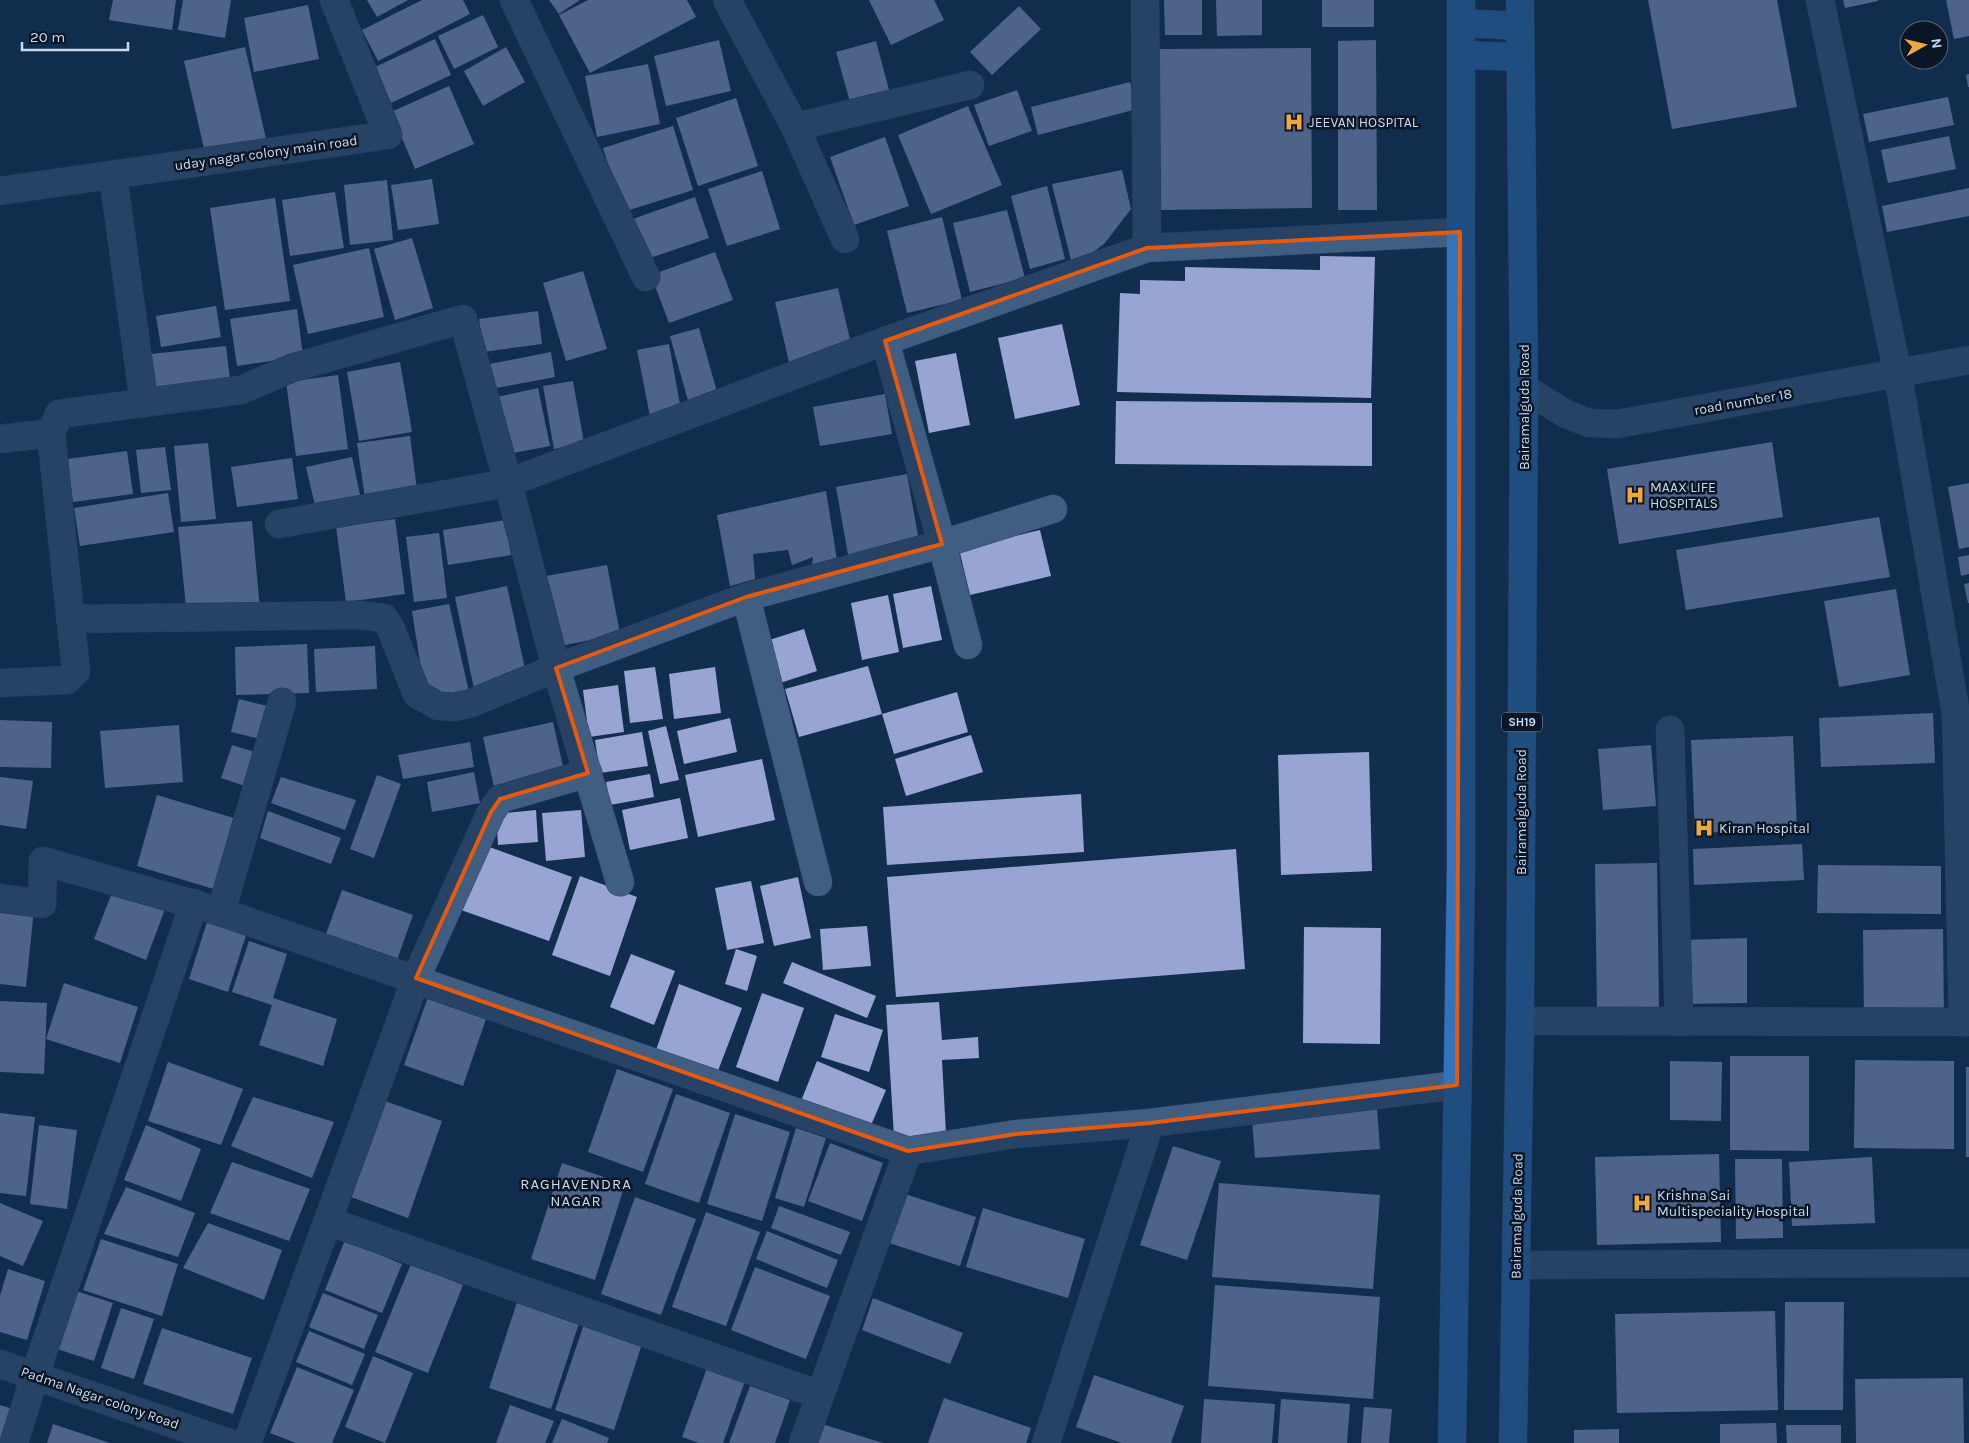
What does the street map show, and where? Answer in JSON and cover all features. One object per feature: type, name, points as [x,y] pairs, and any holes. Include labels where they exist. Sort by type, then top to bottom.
[{"type":"main road","points":[[1452,1443],[1460,867],[1461,12],[1519,13]]},
{"type":"main road","name":"Bairamalguda Road","points":[[1513,1443],[1520,1021],[1524,388],[1519,13]]},
{"type":"main road","points":[[1461,55],[1520,57]]},
{"type":"street","name":"uday nagar colony main road","points":[[0,191],[388,135],[334,0]]},
{"type":"street","points":[[514,0],[646,278]]},
{"type":"street","points":[[727,0],[795,126],[845,239]]},
{"type":"street","points":[[1145,0],[1147,248]]},
{"type":"street","points":[[1520,1021],[1966,1022],[1956,714],[1898,374],[1820,0]]},
{"type":"street","points":[[795,126],[970,85]]},
{"type":"street","points":[[113,175],[144,404]]},
{"type":"street","points":[[279,524],[508,483],[885,341],[1147,248],[1460,232]]},
{"type":"street","points":[[0,683],[68,680],[72,678],[76,671],[51,433],[59,414],[241,390],[292,368],[463,319],[556,668],[620,882]]},
{"type":"street","points":[[885,341],[942,544],[968,646]]},
{"type":"street","name":"road number 18","points":[[1524,388],[1566,414],[1589,422],[1617,424],[1969,360]]},
{"type":"street","points":[[0,439],[51,433]]},
{"type":"street","points":[[70,619],[359,615],[384,618],[391,629],[418,694],[438,706],[469,704],[556,668],[746,597],[942,544],[1053,509]]},
{"type":"street","points":[[746,597],[818,882]]},
{"type":"street","points":[[221,912],[282,702]]},
{"type":"street","points":[[1670,730],[1679,1022]]},
{"type":"street","points":[[247,1443],[416,978],[491,812],[500,799],[588,773]]},
{"type":"street","points":[[0,898],[42,904],[43,861],[194,903],[416,978],[908,1151],[1016,1134],[1150,1123],[1457,1085]]},
{"type":"street","points":[[14,1443],[35,1375],[194,903]]},
{"type":"street","points":[[1046,1443],[1150,1123]]},
{"type":"street","points":[[803,1443],[908,1151]]},
{"type":"street","points":[[328,1221],[820,1395]]},
{"type":"street","points":[[1517,1265],[1969,1263]]},
{"type":"street","name":"Padma Nagar colony Road","points":[[0,1364],[229,1443]]},
{"type":"highlighted area","points":[[1460,232],[1457,1085],[1150,1123],[1016,1134],[908,1151],[416,978],[491,812],[500,799],[588,773],[556,668],[746,597],[942,544],[885,341],[1147,248]]},
{"type":"building","points":[[113,0],[176,0],[172,30],[109,20]]},
{"type":"building","points":[[183,0],[231,0],[225,38],[178,30]]},
{"type":"building","points":[[367,0],[408,0],[377,17]]},
{"type":"building","points":[[422,0],[463,0],[470,14],[378,61],[362,30]]},
{"type":"building","points":[[549,0],[580,0],[559,14]]},
{"type":"building","points":[[588,0],[687,0],[696,17],[590,73],[559,15]]},
{"type":"building","points":[[869,0],[934,0],[944,20],[891,45]]},
{"type":"building","points":[[1164,0],[1202,0],[1202,35],[1165,35]]},
{"type":"building","points":[[1216,0],[1262,0],[1262,35],[1217,36]]},
{"type":"building","points":[[1322,0],[1374,0],[1374,27],[1322,27]]},
{"type":"building","points":[[1648,0],[1777,0],[1797,107],[1672,129]]},
{"type":"building","points":[[1843,0],[1878,0],[1878,1],[1845,8]]},
{"type":"building","points":[[1946,0],[1969,0],[1969,36],[1954,39]]},
{"type":"building","points":[[308,5],[319,59],[254,72],[244,18]]},
{"type":"building","points":[[1019,6],[1041,29],[992,75],[970,52]]},
{"type":"building","points":[[483,15],[498,47],[454,69],[438,36]]},
{"type":"building","points":[[435,39],[451,75],[391,103],[375,67]]},
{"type":"building","points":[[719,40],[731,91],[666,106],[654,56]]},
{"type":"building","points":[[1376,40],[1377,210],[1338,210],[1338,41]]},
{"type":"building","points":[[876,41],[889,90],[850,102],[836,52]]},
{"type":"building","points":[[245,47],[266,139],[205,153],[184,61]]},
{"type":"building","points":[[506,47],[525,82],[483,106],[464,71]]},
{"type":"building","points":[[1311,48],[1312,208],[1159,210],[1158,49]]},
{"type":"building","points":[[648,64],[660,124],[597,137],[585,76]]},
{"type":"building","points":[[1969,74],[1969,87],[1968,87],[1966,75]]},
{"type":"building","points":[[1130,82],[1137,109],[1038,135],[1031,107]]},
{"type":"building","points":[[449,86],[474,144],[415,169],[391,112]]},
{"type":"building","points":[[1017,90],[1032,131],[989,146],[974,105]]},
{"type":"building","points":[[1948,97],[1954,125],[1869,142],[1863,114]]},
{"type":"building","points":[[736,98],[758,166],[698,186],[676,118]]},
{"type":"building","points":[[968,106],[1002,185],[931,214],[898,135]]},
{"type":"building","points":[[673,126],[693,190],[623,212],[603,148]]},
{"type":"building","points":[[1949,136],[1956,169],[1888,183],[1881,150]]},
{"type":"building","points":[[885,137],[909,206],[854,225],[830,157]]},
{"type":"building","points":[[1122,170],[1131,209],[1105,243],[1073,268],[1052,184]]},
{"type":"building","points":[[762,171],[780,229],[727,246],[708,189]]},
{"type":"building","points":[[432,179],[439,224],[398,230],[391,185]]},
{"type":"building","points":[[387,180],[393,240],[350,245],[344,185]]},
{"type":"building","points":[[1047,186],[1065,259],[1030,269],[1011,196]]},
{"type":"building","points":[[1969,188],[1969,216],[1887,232],[1882,206]]},
{"type":"building","points":[[335,192],[344,248],[290,256],[282,200]]},
{"type":"building","points":[[695,197],[709,238],[647,259],[633,219]]},
{"type":"building","points":[[275,198],[290,301],[225,310],[210,208]]},
{"type":"building","points":[[1007,210],[1025,278],[970,292],[953,223]]},
{"type":"building","points":[[942,217],[962,300],[907,313],[887,231]]},
{"type":"building","points":[[412,238],[433,308],[395,320],[374,249]]},
{"type":"building","points":[[369,248],[384,317],[308,334],[293,265]]},
{"type":"building","points":[[715,252],[733,300],[669,323],[651,275]]},
{"type":"building","points":[[1320,256],[1375,257],[1371,398],[1117,392],[1120,293],[1140,294],[1140,280],[1185,281],[1185,267],[1320,270]]},
{"type":"building","points":[[583,271],[607,349],[566,361],[543,283]]},
{"type":"building","points":[[838,288],[852,348],[789,362],[775,302]]},
{"type":"building","points":[[216,306],[221,337],[161,347],[156,316]]},
{"type":"building","points":[[297,309],[303,356],[237,366],[230,319]]},
{"type":"building","points":[[538,311],[542,344],[483,352],[479,319]]},
{"type":"building","points":[[1062,324],[1080,405],[1015,419],[998,338]]},
{"type":"building","points":[[699,328],[719,399],[690,408],[670,336]]},
{"type":"building","points":[[669,344],[681,410],[650,416],[637,350]]},
{"type":"building","points":[[226,346],[230,379],[154,387],[151,354]]},
{"type":"building","points":[[551,352],[555,377],[496,388],[490,364]]},
{"type":"building","points":[[956,353],[970,425],[929,433],[915,361]]},
{"type":"building","points":[[400,362],[412,432],[359,441],[347,372]]},
{"type":"building","points":[[338,375],[348,449],[296,456],[286,382]]},
{"type":"building","points":[[573,381],[584,443],[554,449],[543,386]]},
{"type":"building","points":[[538,388],[550,446],[508,454],[497,397]]},
{"type":"building","points":[[885,394],[892,434],[820,446],[813,407]]},
{"type":"building","points":[[1116,401],[1372,403],[1372,466],[1115,464]]},
{"type":"building","points":[[410,436],[418,497],[366,505],[357,443]]},
{"type":"building","points":[[1772,442],[1783,517],[1619,544],[1607,469]]},
{"type":"building","points":[[208,443],[216,519],[181,522],[174,446]]},
{"type":"building","points":[[165,447],[171,490],[141,493],[136,450]]},
{"type":"building","points":[[127,451],[133,494],[73,502],[67,459]]},
{"type":"building","points":[[352,457],[362,504],[317,514],[306,467]]},
{"type":"building","points":[[292,458],[298,499],[237,507],[231,467]]},
{"type":"building","points":[[907,474],[920,547],[849,560],[836,487]]},
{"type":"building","points":[[1969,483],[1969,547],[1959,549],[1948,487]]},
{"type":"building","points":[[826,491],[837,560],[812,566],[813,557],[792,565],[788,550],[753,554],[755,579],[730,586],[717,515]]},
{"type":"building","points":[[168,493],[174,532],[80,546],[74,508]]},
{"type":"building","points":[[1879,517],[1890,577],[1686,610],[1676,550]]},
{"type":"building","points":[[395,519],[405,594],[346,602],[336,527]]},
{"type":"building","points":[[506,520],[511,555],[448,565],[443,530]]},
{"type":"building","points":[[252,521],[260,610],[187,617],[178,527]]},
{"type":"building","points":[[1040,530],[1051,576],[970,595],[959,549]]},
{"type":"building","points":[[439,533],[447,598],[414,602],[406,537]]},
{"type":"building","points":[[1969,555],[1969,574],[1961,576],[1958,557]]},
{"type":"building","points":[[607,565],[620,634],[560,646],[546,576]]},
{"type":"building","points":[[1969,583],[1969,603],[1968,603],[1964,584]]},
{"type":"building","points":[[507,586],[527,678],[474,689],[455,597]]},
{"type":"building","points":[[931,586],[942,640],[903,648],[893,594]]},
{"type":"building","points":[[1896,589],[1910,675],[1839,687],[1824,601]]},
{"type":"building","points":[[888,595],[899,652],[862,660],[851,603]]},
{"type":"building","points":[[449,604],[469,692],[445,700],[424,688],[412,611]]},
{"type":"building","points":[[804,629],[817,671],[780,683],[766,641]]},
{"type":"building","points":[[307,644],[309,693],[236,695],[235,647]]},
{"type":"building","points":[[375,646],[377,689],[316,692],[314,649]]},
{"type":"building","points":[[868,666],[882,714],[799,737],[785,689]]},
{"type":"building","points":[[655,667],[663,719],[630,723],[624,671]]},
{"type":"building","points":[[715,667],[721,713],[674,719],[669,674]]},
{"type":"building","points":[[618,685],[624,732],[589,737],[583,690]]},
{"type":"building","points":[[957,692],[968,732],[894,754],[882,714]]},
{"type":"building","points":[[239,699],[271,707],[264,740],[231,732]]},
{"type":"building","points":[[1933,713],[1935,763],[1821,767],[1819,718]]},
{"type":"building","points":[[730,718],[737,752],[684,764],[677,731]]},
{"type":"building","points":[[0,720],[52,722],[51,768],[0,767]]},
{"type":"building","points":[[553,722],[564,771],[494,787],[483,737]]},
{"type":"building","points":[[179,725],[183,782],[105,788],[100,731]]},
{"type":"building","points":[[666,726],[679,780],[660,784],[648,731]]},
{"type":"building","points":[[642,732],[648,766],[600,773],[595,740]]},
{"type":"building","points":[[971,735],[983,772],[906,796],[895,759]]},
{"type":"building","points":[[1793,736],[1797,829],[1695,833],[1691,740]]},
{"type":"building","points":[[470,742],[474,767],[403,779],[398,755]]},
{"type":"building","points":[[232,745],[258,753],[248,787],[221,778]]},
{"type":"building","points":[[1651,745],[1656,806],[1603,810],[1598,749]]},
{"type":"building","points":[[1369,752],[1372,871],[1281,875],[1278,755]]},
{"type":"building","points":[[762,759],[775,820],[698,837],[685,775]]},
{"type":"building","points":[[474,772],[480,803],[432,812],[427,782]]},
{"type":"building","points":[[650,774],[654,797],[610,805],[606,782]]},
{"type":"building","points":[[377,775],[401,784],[374,858],[350,849]]},
{"type":"building","points":[[0,777],[33,781],[26,829],[0,825]]},
{"type":"building","points":[[281,777],[356,800],[345,830],[271,803]]},
{"type":"building","points":[[1081,794],[1084,852],[887,865],[883,807]]},
{"type":"building","points":[[157,795],[237,819],[217,890],[137,866]]},
{"type":"building","points":[[680,798],[688,838],[630,850],[622,810]]},
{"type":"building","points":[[536,810],[538,842],[498,845],[496,814]]},
{"type":"building","points":[[581,810],[585,857],[546,861],[542,813]]},
{"type":"building","points":[[268,811],[341,838],[331,864],[260,838]]},
{"type":"building","points":[[1802,844],[1804,880],[1694,885],[1693,849]]},
{"type":"building","points":[[484,845],[572,877],[549,941],[461,910]]},
{"type":"building","points":[[1236,849],[1245,969],[896,997],[887,877]]},
{"type":"building","points":[[1657,863],[1659,1013],[1597,1013],[1595,864]]},
{"type":"building","points":[[1818,865],[1941,866],[1941,914],[1817,913]]},
{"type":"building","points":[[580,876],[637,897],[610,976],[552,955]]},
{"type":"building","points":[[798,877],[811,938],[774,946],[760,886]]},
{"type":"building","points":[[751,881],[764,943],[727,950],[715,888]]},
{"type":"building","points":[[113,890],[165,909],[146,960],[94,939]]},
{"type":"building","points":[[342,890],[413,915],[397,960],[326,934]]},
{"type":"building","points":[[0,905],[34,909],[26,987],[0,984]]},
{"type":"building","points":[[207,922],[246,935],[228,992],[189,979]]},
{"type":"building","points":[[867,926],[871,966],[823,970],[820,929]]},
{"type":"building","points":[[1304,927],[1381,928],[1380,1044],[1303,1043]]},
{"type":"building","points":[[1943,929],[1944,1020],[1864,1020],[1863,930]]},
{"type":"building","points":[[1747,938],[1747,1003],[1685,1004],[1684,940]]},
{"type":"building","points":[[249,941],[287,954],[273,998],[337,1019],[323,1066],[259,1045],[272,1005],[232,992]]},
{"type":"building","points":[[736,949],[757,956],[747,991],[725,984]]},
{"type":"building","points":[[631,954],[675,971],[654,1025],[610,1007]]},
{"type":"building","points":[[792,962],[876,996],[867,1018],[783,983]]},
{"type":"building","points":[[64,983],[138,1007],[120,1063],[46,1039]]},
{"type":"building","points":[[679,984],[742,1008],[716,1076],[655,1053]]},
{"type":"building","points":[[762,993],[804,1008],[778,1082],[736,1067]]},
{"type":"building","points":[[428,997],[486,1019],[463,1086],[404,1065]]},
{"type":"building","points":[[0,1001],[47,1003],[44,1074],[0,1072]]},
{"type":"building","points":[[939,1002],[942,1040],[978,1037],[979,1058],[942,1060],[946,1134],[894,1137],[886,1005]]},
{"type":"building","points":[[835,1014],[883,1030],[869,1072],[821,1057]]},
{"type":"building","points":[[1730,1056],[1809,1056],[1809,1151],[1730,1150]]},
{"type":"building","points":[[1855,1060],[1954,1061],[1954,1149],[1854,1148]]},
{"type":"building","points":[[817,1061],[886,1090],[869,1130],[801,1101]]},
{"type":"building","points":[[1670,1061],[1722,1062],[1721,1121],[1670,1120]]},
{"type":"building","points":[[168,1062],[243,1089],[221,1145],[148,1121]]},
{"type":"building","points":[[1966,1067],[1969,1067],[1969,1157],[1966,1157]]},
{"type":"building","points":[[617,1069],[673,1089],[643,1172],[588,1152]]},
{"type":"building","points":[[676,1094],[730,1113],[699,1203],[645,1184]]},
{"type":"building","points":[[253,1097],[334,1122],[312,1178],[231,1146]]},
{"type":"building","points":[[385,1101],[442,1121],[408,1218],[351,1197]]},
{"type":"building","points":[[1377,1108],[1380,1149],[1255,1158],[1252,1118]]},
{"type":"building","points":[[0,1113],[35,1117],[26,1196],[0,1193]]},
{"type":"building","points":[[735,1114],[790,1132],[762,1221],[707,1204]]},
{"type":"building","points":[[39,1125],[77,1130],[67,1209],[30,1204]]},
{"type":"building","points":[[146,1125],[201,1149],[181,1201],[124,1180]]},
{"type":"building","points":[[796,1128],[826,1138],[804,1207],[775,1198]]},
{"type":"building","points":[[830,1143],[883,1163],[862,1221],[808,1201]]},
{"type":"building","points":[[1173,1146],[1221,1161],[1187,1260],[1140,1245]]},
{"type":"building","points":[[1719,1154],[1721,1242],[1597,1245],[1595,1157]]},
{"type":"building","points":[[1872,1157],[1875,1223],[1792,1226],[1789,1162]]},
{"type":"building","points":[[1735,1159],[1782,1159],[1783,1238],[1736,1239]]},
{"type":"building","points":[[232,1162],[310,1189],[289,1241],[210,1213]]},
{"type":"building","points":[[562,1163],[625,1184],[595,1280],[531,1259]]},
{"type":"building","points":[[1219,1183],[1380,1195],[1373,1289],[1212,1277]]},
{"type":"building","points":[[126,1187],[195,1213],[178,1257],[104,1234]]},
{"type":"building","points":[[905,1194],[976,1217],[960,1266],[889,1243]]},
{"type":"building","points":[[635,1197],[696,1219],[661,1315],[601,1294]]},
{"type":"building","points":[[0,1203],[43,1221],[23,1266],[0,1256]]},
{"type":"building","points":[[779,1206],[850,1232],[841,1255],[771,1228]]},
{"type":"building","points":[[983,1208],[1085,1239],[1068,1298],[966,1267]]},
{"type":"building","points":[[706,1212],[760,1232],[726,1326],[672,1307]]},
{"type":"building","points":[[208,1223],[282,1250],[264,1300],[183,1268]]},
{"type":"building","points":[[767,1231],[838,1260],[827,1288],[756,1259]]},
{"type":"building","points":[[101,1239],[178,1264],[162,1316],[83,1290]]},
{"type":"building","points":[[345,1240],[402,1264],[382,1313],[325,1290]]},
{"type":"building","points":[[411,1264],[463,1285],[428,1373],[375,1352]]},
{"type":"building","points":[[755,1267],[830,1296],[806,1359],[731,1330]]},
{"type":"building","points":[[8,1269],[45,1281],[27,1340],[0,1332],[0,1296]]},
{"type":"building","points":[[1215,1285],[1380,1297],[1373,1399],[1208,1386]]},
{"type":"building","points":[[76,1291],[113,1303],[94,1361],[57,1349]]},
{"type":"building","points":[[323,1293],[378,1315],[364,1349],[309,1327]]},
{"type":"building","points":[[873,1298],[963,1333],[950,1364],[862,1330]]},
{"type":"building","points":[[518,1299],[580,1320],[551,1409],[489,1388]]},
{"type":"building","points":[[1785,1302],[1844,1302],[1843,1410],[1784,1410]]},
{"type":"building","points":[[121,1308],[154,1319],[134,1379],[101,1368]]},
{"type":"building","points":[[1775,1311],[1778,1410],[1617,1413],[1615,1314]]},
{"type":"building","points":[[584,1324],[642,1344],[614,1430],[555,1410]]},
{"type":"building","points":[[162,1328],[252,1358],[233,1414],[143,1384]]},
{"type":"building","points":[[309,1331],[365,1354],[352,1385],[296,1362]]},
{"type":"building","points":[[373,1356],[413,1373],[385,1443],[345,1427]]},
{"type":"building","points":[[297,1367],[354,1390],[332,1443],[296,1443],[270,1433]]},
{"type":"building","points":[[707,1368],[745,1381],[723,1443],[699,1443],[682,1437]]},
{"type":"building","points":[[1094,1375],[1184,1406],[1171,1443],[1122,1443],[1076,1427]]},
{"type":"building","points":[[1963,1378],[1964,1443],[1856,1443],[1855,1379]]},
{"type":"building","points":[[750,1386],[790,1400],[775,1443],[729,1443]]},
{"type":"building","points":[[944,1398],[1031,1428],[1026,1443],[928,1443]]},
{"type":"building","points":[[1204,1399],[1275,1404],[1272,1443],[1201,1443]]},
{"type":"building","points":[[1281,1399],[1350,1404],[1347,1443],[1278,1443]]},
{"type":"building","points":[[0,1405],[13,1409],[5,1443],[0,1443]]},
{"type":"building","points":[[510,1405],[554,1421],[545,1443],[496,1443]]},
{"type":"building","points":[[1364,1407],[1392,1409],[1389,1443],[1361,1443]]},
{"type":"building","points":[[562,1419],[609,1438],[607,1443],[552,1443]]},
{"type":"building","points":[[1776,1423],[1777,1443],[1720,1443],[1720,1424]]},
{"type":"building","points":[[53,1424],[110,1443],[47,1443]]},
{"type":"building","points":[[822,1424],[883,1443],[817,1443]]},
{"type":"building","points":[[1786,1425],[1841,1425],[1841,1443],[1787,1443]]},
{"type":"building","points":[[1619,1429],[1619,1443],[1574,1443],[1574,1430]]},
{"type":"place","name":"JEEVAN HOSPITAL","points":[[1294,122]]},
{"type":"place","name":"MAAX LIFE HOSPITALS","points":[[1635,495]]},
{"type":"place","name":"Kiran Hospital","points":[[1704,828]]},
{"type":"place","name":"Krishna Sai Multispeciality Hospital","points":[[1642,1203]]},
{"type":"district","name":"RAGHAVENDRA NAGAR","points":[[576,1192]]}]
